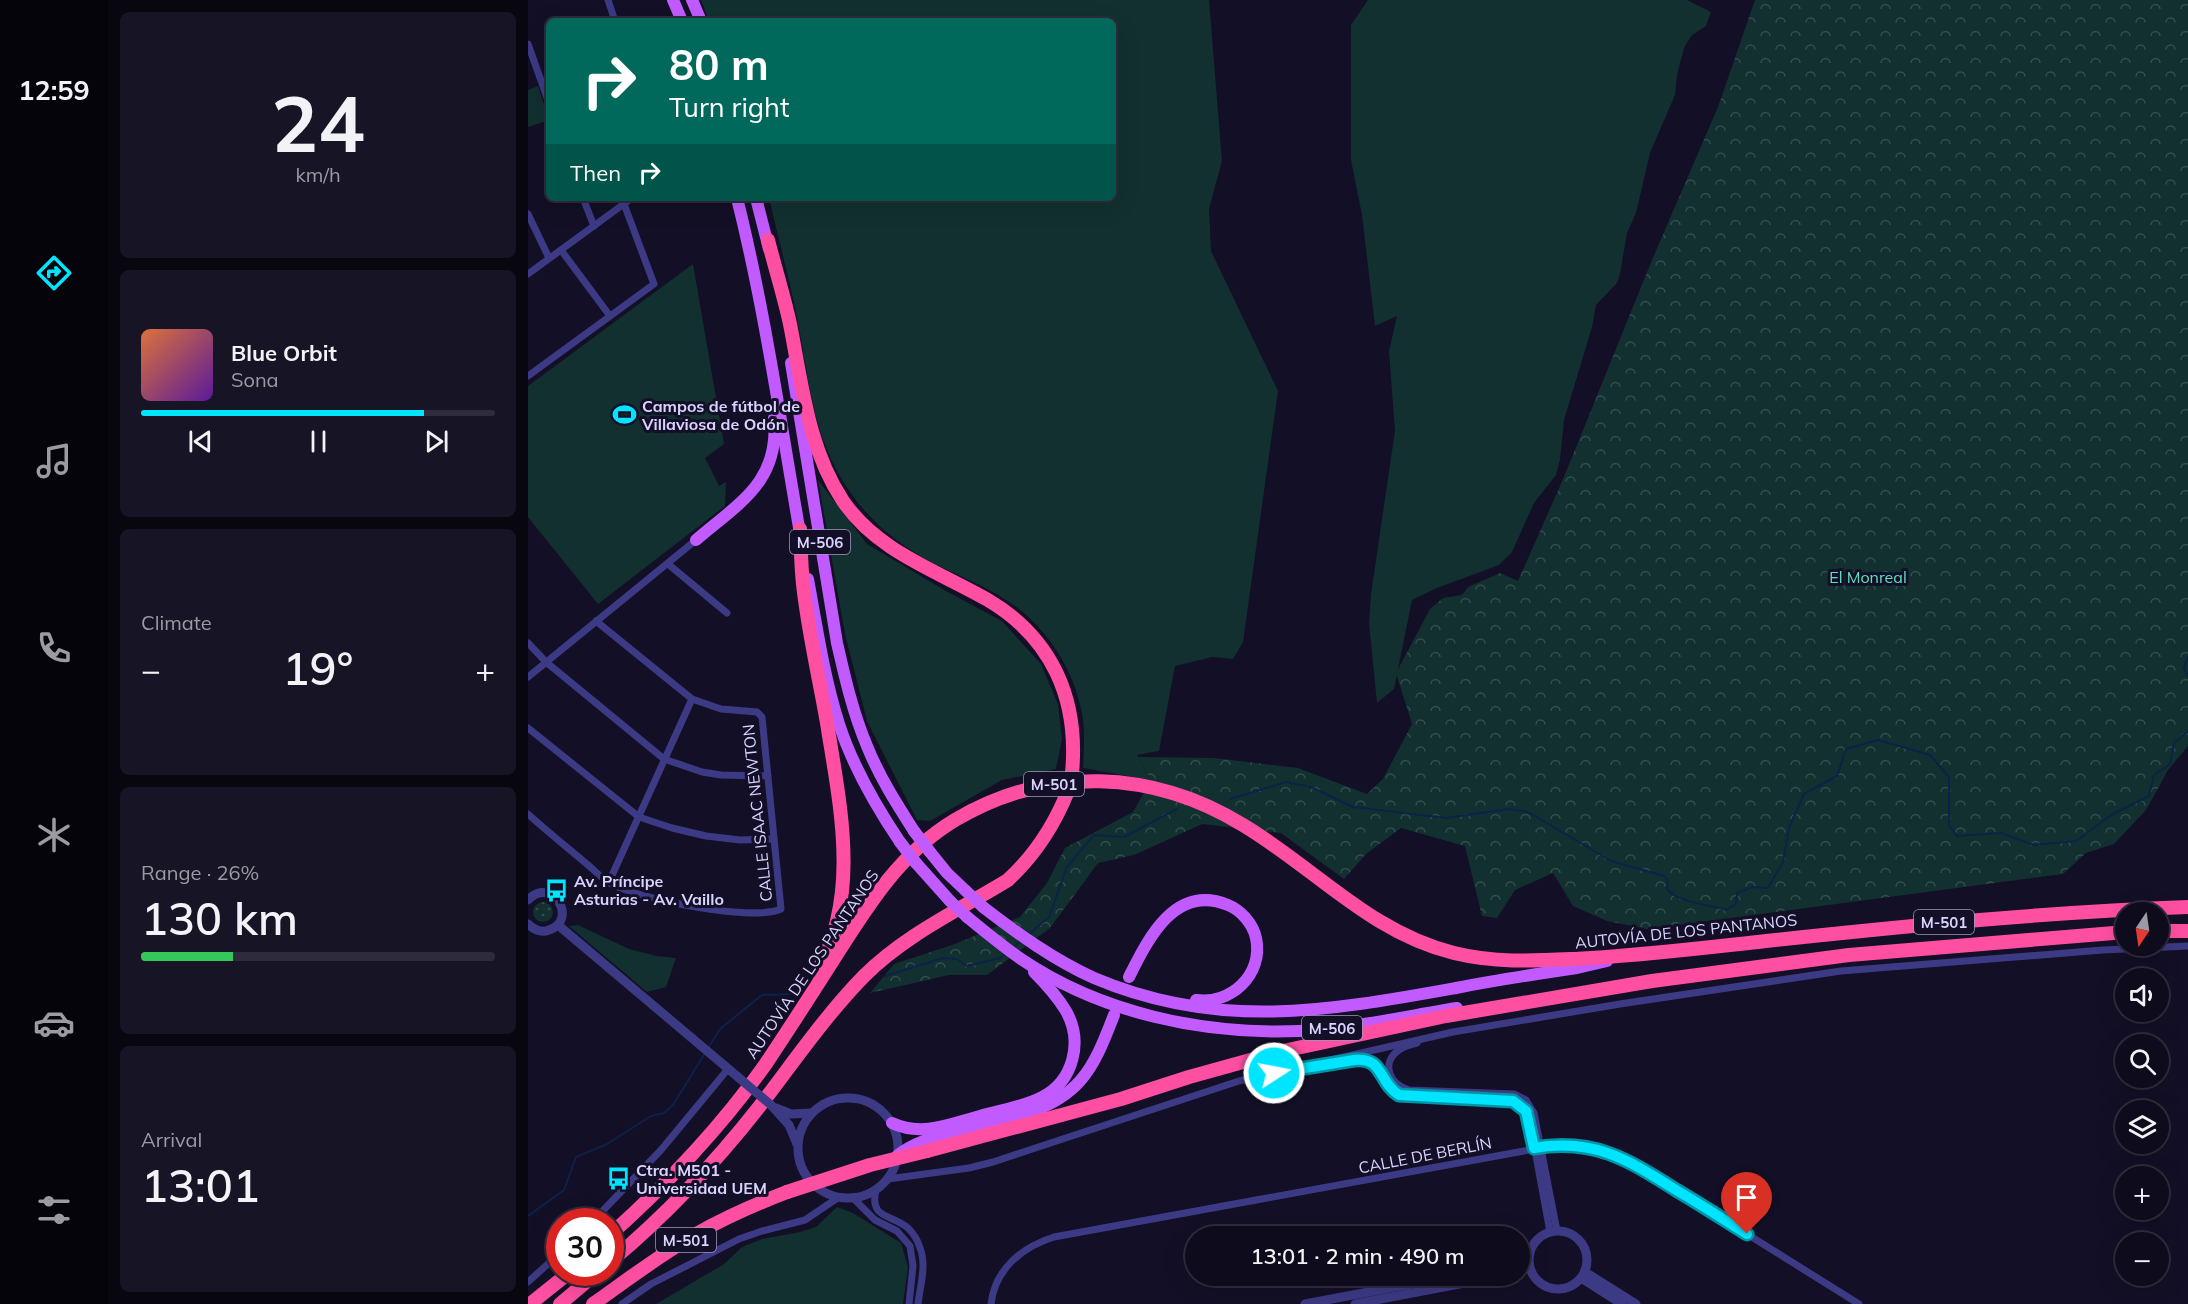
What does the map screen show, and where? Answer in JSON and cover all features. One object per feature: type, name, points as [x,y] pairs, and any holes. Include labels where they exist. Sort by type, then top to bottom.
[{"type":"highway","points":[[624,1249],[669,1208],[707,1167],[757,1110],[840,1003],[865,976],[893,950],[1008,880],[1021,867],[1052,828],[1068,791],[1072,773],[1074,738],[1066,693],[1043,649],[1015,618],[895,551],[860,521],[833,484],[817,451],[809,423],[789,321],[768,240]]},
{"type":"highway","points":[[761,1071],[780,1032],[822,964],[832,936],[843,885],[845,858],[842,813],[803,585],[800,530]]},
{"type":"highway","name":"AUTOVÍA DE LOS PANTANOS","points":[[624,1221],[688,1158],[761,1071],[867,906],[904,860],[929,837],[983,805],[1011,794],[1057,783],[1091,780],[1135,784],[1157,788],[1201,803],[1245,826],[1372,918],[1415,940],[1451,953],[1490,960],[1515,962],[1626,957],[1905,926],[2026,916],[2188,907]]},
{"type":"highway","points":[[2169,931],[2188,930]]},
{"type":"highway","name":"M-501","points":[[593,1304],[658,1257],[697,1233],[747,1208],[787,1192],[860,1168],[1121,1099],[1283,1050],[1446,1016],[1652,981],[1849,955],[2115,933]]},
{"type":"highway","points":[[530,1304],[552,1286]]},
{"type":"highway","points":[[560,1304],[581,1286]]},
{"type":"main road","points":[[673,0],[681,18]]},
{"type":"main road","points":[[692,0],[700,18]]},
{"type":"main road","name":"M-506","points":[[738,201],[755,268],[765,322],[825,674],[839,723],[865,785],[900,842],[916,863],[966,917],[1023,960],[1072,987],[1126,1009],[1180,1023],[1216,1028],[1300,1031],[1338,1027],[1588,987],[1652,981]]},
{"type":"main road","name":"M-506","points":[[757,201],[768,240],[789,347],[837,644],[848,689],[866,744],[880,775],[914,831],[948,873],[983,907],[1016,933],[1093,977],[1150,997],[1215,1010],[1266,1013],[1325,1009],[1577,968],[1626,957]]},
{"type":"main road","points":[[696,540],[750,494],[769,466],[776,436],[765,322]]},
{"type":"main road","points":[[1129,977],[1149,938],[1166,917],[1181,906],[1199,899],[1219,901],[1237,908],[1249,922],[1256,938],[1257,953],[1252,971],[1241,986],[1225,997],[1208,1001],[1170,996],[1150,997]]},
{"type":"main road","points":[[892,1123],[910,1130],[931,1129],[1021,1105],[1042,1097],[1059,1084],[1069,1071],[1073,1059],[1073,1031],[1067,1013],[1055,994],[1023,960]]},
{"type":"main road","points":[[898,1155],[925,1140],[1024,1114],[1053,1102],[1081,1080],[1093,1063],[1114,1016]]},
{"type":"street","points":[[608,0],[614,18]]},
{"type":"street","points":[[528,44],[546,94]]},
{"type":"street","points":[[540,77],[546,74]]},
{"type":"street","points":[[585,201],[594,226]]},
{"type":"street","points":[[528,273],[628,201]]},
{"type":"street","points":[[528,376],[654,284],[624,204]]},
{"type":"street","points":[[528,214],[549,258]]},
{"type":"street","points":[[561,250],[610,316]]},
{"type":"street","points":[[528,677],[696,540]]},
{"type":"street","points":[[668,564],[727,613]]},
{"type":"street","points":[[528,814],[609,882],[692,699],[596,621]]},
{"type":"street","points":[[528,643],[546,662],[664,759],[702,772],[768,776]]},
{"type":"street","name":"CALLE ISAAC NEWTON","points":[[609,882],[652,897],[694,907],[738,912],[781,909],[762,717],[758,712],[722,709],[692,699]]},
{"type":"street","points":[[528,728],[639,817],[706,836],[740,840],[774,839]]},
{"type":"street","points":[[528,886],[537,894]]},
{"type":"street","points":[[528,900],[537,894],[549,894],[559,901],[562,914],[558,925],[553,929],[541,932],[529,927]]},
{"type":"street","points":[[558,925],[771,1105],[789,1125],[798,1146],[805,1173],[825,1192],[839,1197],[853,1198],[876,1190],[888,1179],[896,1166],[898,1155],[897,1133],[892,1123],[880,1109],[856,1098],[831,1101],[812,1113],[802,1129],[798,1146]]},
{"type":"street","points":[[888,1179],[969,1168],[993,1162],[1239,1081],[1453,1032],[1841,971],[2103,950],[2188,946]]},
{"type":"street","points":[[1453,1032],[1400,1049],[1389,1066],[1391,1079],[1395,1084],[1409,1090],[1521,1096],[1532,1109],[1537,1148],[1554,1231]]},
{"type":"street","points":[[1286,1070],[1366,1060],[1373,1063],[1389,1088],[1399,1095],[1513,1101],[1526,1111],[1537,1148]]},
{"type":"street","points":[[605,1208],[661,1150],[728,1069]]},
{"type":"street","points":[[771,1105],[782,1112],[791,1114],[812,1113]]},
{"type":"street","name":"CALLE DE BERLÍN","points":[[991,1304],[996,1285],[1014,1258],[1024,1249],[1054,1237],[1562,1144],[1611,1153],[1633,1163],[1859,1304]]},
{"type":"street","points":[[876,1190],[873,1201],[879,1213],[906,1227],[915,1236],[921,1248],[923,1262],[918,1304]]},
{"type":"street","points":[[622,1304],[651,1284],[739,1239],[805,1220],[839,1197]]},
{"type":"street","points":[[853,1198],[875,1220],[897,1231],[910,1246],[913,1266],[909,1304]]},
{"type":"street","points":[[1530,1251],[1536,1239],[1554,1231],[1572,1234],[1580,1240],[1587,1258],[1583,1275],[1566,1288],[1556,1290],[1539,1283],[1530,1271]]},
{"type":"street","points":[[528,1282],[546,1266]]},
{"type":"street","points":[[1583,1275],[1622,1304]]},
{"type":"street","points":[[1583,1275],[1636,1304]]},
{"type":"street","points":[[1305,1304],[1401,1286]]},
{"type":"street","points":[[1354,1304],[1448,1286]]},
{"type":"green space","points":[[701,0],[1209,0],[1222,161],[1209,209],[1211,251],[1278,391],[1243,642],[1233,659],[1212,657],[1175,666],[1159,751],[1137,755],[1151,780],[1083,768],[1084,727],[1078,696],[1064,664],[1045,634],[1033,621],[1006,600],[933,563],[897,540],[865,512],[848,489],[836,469],[819,427],[794,302],[770,201],[1116,201],[1116,18],[708,18]]},
{"type":"green space","points":[[1368,0],[1687,0],[1711,12],[1706,26],[1692,35],[1684,48],[1675,95],[1650,153],[1636,213],[1627,233],[1617,283],[1596,305],[1592,327],[1564,420],[1556,475],[1534,503],[1512,552],[1499,565],[1437,588],[1412,600],[1394,689],[1377,703],[1369,623],[1371,594],[1395,431],[1389,351],[1397,316],[1375,326],[1362,215],[1351,160],[1351,25]]},
{"type":"green space","name":"El Monreal","points":[[1755,0],[2188,0],[2188,746],[2168,770],[2146,810],[2114,844],[2086,853],[2063,874],[1647,929],[1607,921],[1573,906],[1553,873],[1515,890],[1497,918],[1482,916],[1465,846],[1401,828],[1366,854],[1344,879],[1281,833],[1202,824],[1134,855],[1098,863],[1050,928],[987,975],[949,975],[870,993],[894,964],[955,944],[1020,917],[1047,883],[1065,848],[1133,812],[1151,780],[1138,757],[1214,758],[1298,768],[1367,794],[1383,779],[1412,724],[1396,673],[1430,609],[1443,598],[1462,595],[1468,587],[1500,573],[1518,581],[1564,477],[1652,260],[1718,107]]},
{"type":"green space","points":[[538,86],[546,111],[546,121],[528,127],[528,90]]},
{"type":"green space","name":"Campos de fútbol de Villaviosa de Odón","points":[[693,264],[724,444],[705,458],[719,486],[726,482],[725,506],[598,604],[528,517],[528,386]]},
{"type":"green space","points":[[818,480],[867,544],[1002,621],[1041,664],[1058,704],[1062,739],[1056,769],[1002,780],[930,821],[917,820],[867,721],[845,634]]},
{"type":"green space","points":[[543,902],[550,905],[553,912],[550,919],[543,922],[536,919],[533,912],[536,905]]},
{"type":"green space","points":[[578,925],[629,949],[676,958],[666,987],[647,992],[569,926]]},
{"type":"green space","points":[[837,1207],[853,1213],[901,1243],[908,1267],[903,1304],[656,1304],[724,1264],[742,1247],[762,1239],[816,1227]]},
{"type":"waterway","points":[[2188,657],[2184,668],[2188,676]]},
{"type":"waterway","points":[[1230,799],[1286,782],[1311,787],[1353,807],[1446,818],[1509,809],[1528,812],[1611,861],[1664,876],[1668,881],[1667,889],[1672,894],[1726,910],[1736,904],[1737,893],[1752,887],[1768,888],[1783,862],[1789,828],[1804,794],[1837,776],[1846,749],[1878,740],[1930,755],[1949,777],[1949,825],[1957,836],[2001,833],[2034,845],[2076,841],[2111,815],[2149,796],[2154,775],[2170,764],[2174,743],[2188,731]]},
{"type":"waterway","points":[[1029,934],[1049,917],[1067,867],[1094,835],[1124,837],[1177,809]]},
{"type":"waterway","points":[[1013,948],[1022,940]]},
{"type":"waterway","points":[[885,976],[943,958],[957,959],[967,966],[1000,958],[1006,953]]},
{"type":"waterway","points":[[708,1048],[720,1029],[762,995],[792,994]]},
{"type":"waterway","points":[[528,1216],[564,1190],[576,1157],[607,1144],[651,1116],[664,1113],[673,1105],[705,1053]]},
{"type":"place","name":"Campos de fútbol de Villaviosa de Odón","points":[[624,415]]},
{"type":"place","name":"Av. Príncipe Asturias - Av. Vaillo","points":[[556,890]]},
{"type":"place","name":"Ctra. M501 - Universidad UEM","points":[[618,1179]]},
{"type":"route","points":[[1274,1073],[1360,1059],[1373,1063],[1380,1070],[1389,1088],[1399,1095],[1513,1101],[1524,1107],[1526,1111],[1534,1148],[1562,1144],[1611,1153],[1633,1163],[1747,1234]]}]
